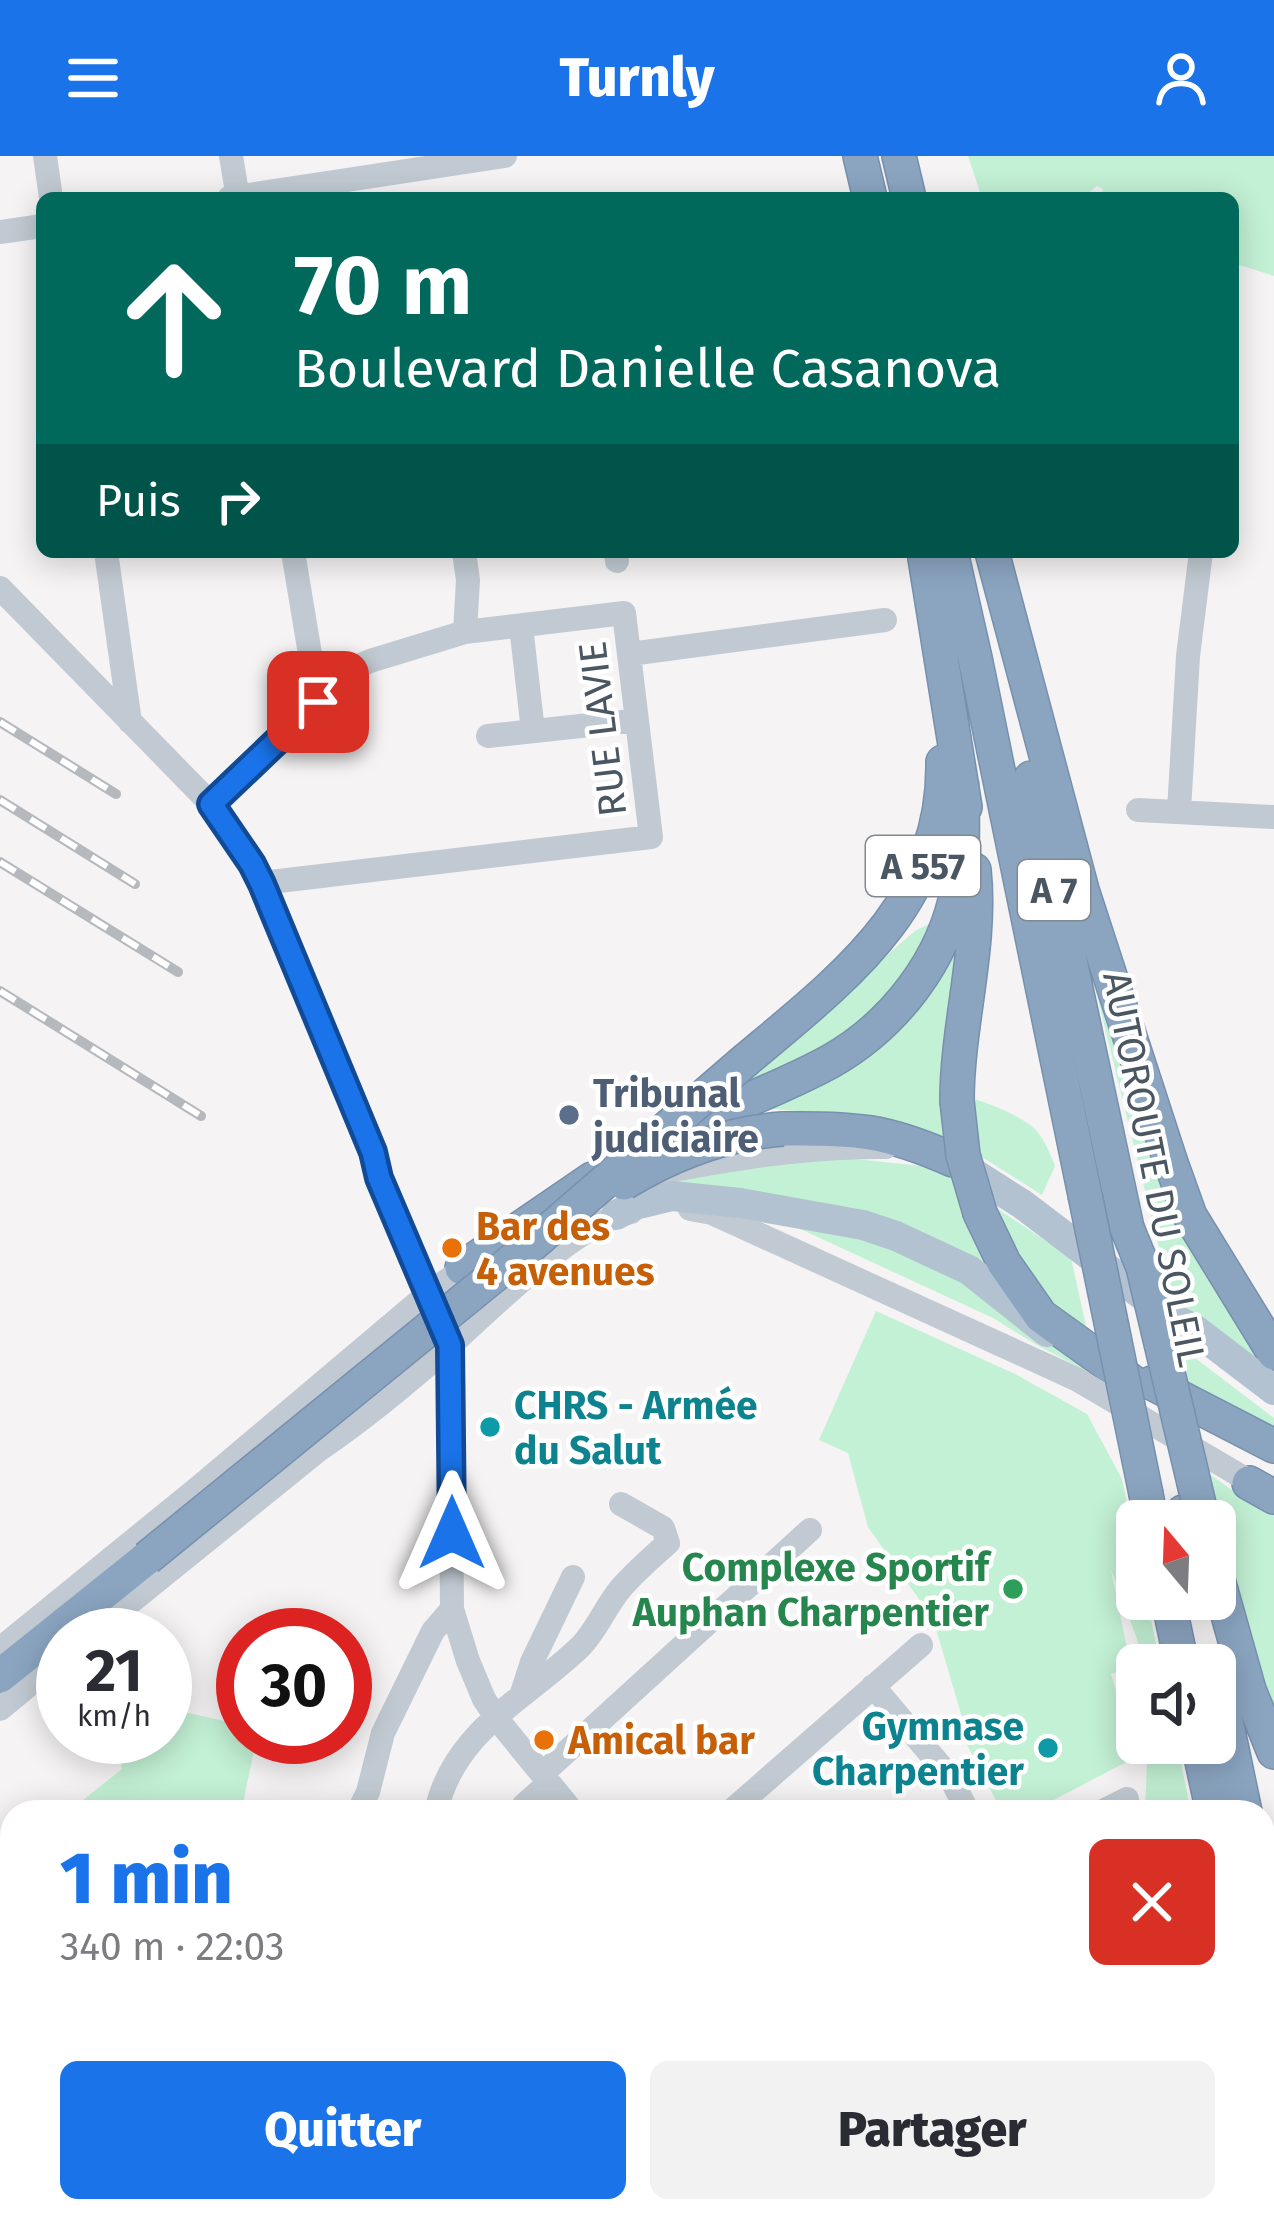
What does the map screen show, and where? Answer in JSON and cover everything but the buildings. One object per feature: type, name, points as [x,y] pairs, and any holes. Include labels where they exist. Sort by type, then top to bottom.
[{"type":"highway","points":[[857,156],[865,192]]},
{"type":"highway","points":[[899,156],[908,192]]},
{"type":"highway","points":[[925,558],[972,851],[976,906],[957,1072],[963,1155],[980,1213],[1004,1263],[1041,1316],[1134,1383]]},
{"type":"highway","name":"AUTOROUTE DU SOLEIL","points":[[952,558],[1085,1196],[1169,1500]]},
{"type":"highway","name":"AUTOROUTE DU SOLEIL","points":[[989,558],[1127,1228],[1171,1500]]},
{"type":"highway","points":[[990,558],[1082,890],[1190,1216],[1229,1302],[1274,1373]]},
{"type":"highway","name":"A 557","points":[[0,1676],[528,1248],[874,945],[905,903],[926,860],[943,780],[933,604]]},
{"type":"highway","points":[[462,1268],[584,1184],[669,1135],[832,1060],[883,1023],[914,986],[950,917],[962,855],[962,786]]},
{"type":"highway","points":[[528,1248],[621,1184],[727,1138],[783,1129],[841,1128],[910,1141],[953,1160]]},
{"type":"highway","points":[[1190,1216],[1274,1353]]},
{"type":"highway","points":[[1091,1353],[1274,1446]]},
{"type":"highway","points":[[1229,1620],[1249,1690],[1274,1752]]},
{"type":"highway","points":[[1203,1764],[1210,1800]]},
{"type":"highway","points":[[1235,1764],[1243,1800]]},
{"type":"main road","points":[[953,1160],[1022,1204],[1274,1390]]},
{"type":"main road","points":[[604,1221],[635,1204],[687,1197],[863,1225],[896,1236],[970,1270],[1068,1348],[1134,1383],[1268,1484]]},
{"type":"street","points":[[44,156],[50,192]]},
{"type":"street","points":[[231,156],[234,192]]},
{"type":"street","points":[[266,192],[418,163],[505,156]]},
{"type":"street","points":[[0,232],[36,227]]},
{"type":"street","points":[[107,558],[130,723]]},
{"type":"street","points":[[293,558],[318,702]]},
{"type":"street","points":[[465,558],[465,632]]},
{"type":"street","points":[[1179,812],[1188,656],[1201,558]]},
{"type":"street","points":[[0,588],[211,804],[262,884],[447,1337],[452,1609],[468,1661],[497,1719],[563,1800]]},
{"type":"street","name":"RUE LAVIE","points":[[262,884],[651,837],[624,614],[520,626]]},
{"type":"street","points":[[630,654],[885,620]]},
{"type":"street","points":[[211,804],[352,669],[465,632],[520,626],[533,731]]},
{"type":"street","points":[[488,736],[637,720]]},
{"type":"street","points":[[1138,810],[1274,817]]},
{"type":"street","points":[[0,1649],[429,1293],[555,1211],[632,1181],[808,1150],[900,1148],[953,1160]]},
{"type":"street","points":[[320,1449],[377,1387],[604,1221],[661,1208],[712,1213],[1076,1379],[1268,1484]]},
{"type":"street","points":[[1171,1317],[1187,1337],[1274,1407]]},
{"type":"street","points":[[123,1608],[350,1429],[447,1337]]},
{"type":"street","points":[[352,1357],[377,1387]]},
{"type":"street","points":[[439,1800],[452,1766],[469,1742],[583,1645],[621,1588],[668,1543],[663,1528],[621,1504]]},
{"type":"street","points":[[528,1800],[811,1530]]},
{"type":"street","points":[[520,1699],[532,1662],[573,1577]]},
{"type":"street","points":[[364,1800],[383,1733],[433,1631],[452,1609]]},
{"type":"street","points":[[744,1800],[921,1645]]},
{"type":"street","points":[[0,1709],[36,1680]]},
{"type":"street","points":[[873,1686],[950,1777],[962,1800]]},
{"type":"green space","points":[[968,156],[1274,156],[1274,276],[1239,265],[1239,192],[1102,192],[1097,186],[1090,192],[980,192]]},
{"type":"green space","points":[[958,919],[946,1139],[861,1117],[774,1109],[723,1119],[836,1068]]},
{"type":"green space","points":[[931,923],[934,926],[904,980],[842,1041],[735,1092],[915,931]]},
{"type":"green space","points":[[1095,987],[1195,1252],[1264,1371],[1172,1301]]},
{"type":"green space","points":[[967,1097],[1008,1112],[1039,1133],[1055,1166],[1042,1195],[974,1152]]},
{"type":"green space","points":[[846,1158],[949,1169],[985,1263],[662,1184],[776,1164]]},
{"type":"green space","points":[[989,1203],[1071,1258],[1089,1339],[1043,1294]]},
{"type":"green space","points":[[770,1215],[871,1234],[967,1278],[1088,1372],[993,1318]]},
{"type":"green space","name":"Complexe Sportif Auphan Charpentier","points":[[876,1311],[1015,1374],[1087,1414],[1122,1479],[1126,1500],[1116,1500],[1116,1583],[1111,1570],[1116,1620],[1121,1620],[1126,1644],[1116,1644],[1116,1672],[1111,1674],[1116,1691],[1116,1764],[1122,1764],[1054,1800],[996,1800],[954,1720],[962,1717],[933,1619],[868,1527],[848,1453],[819,1440]]},
{"type":"green space","points":[[1182,1348],[1274,1418],[1274,1439],[1192,1398]]},
{"type":"green space","points":[[1211,1475],[1274,1514],[1274,1723],[1236,1589],[1236,1500],[1216,1500]]},
{"type":"green space","name":"Complexe Sportif Auphan Charpentier","points":[[1130,1620],[1151,1620],[1156,1644],[1138,1644]]},
{"type":"green space","points":[[192,1714],[216,1719],[216,1764],[251,1764],[244,1800],[83,1800],[122,1769],[121,1764],[192,1764]]},
{"type":"green space","points":[[1147,1764],[1181,1764],[1189,1800],[1145,1800]]},
{"type":"railway","points":[[0,722],[116,794]]},
{"type":"railway","points":[[0,800],[135,884]]},
{"type":"railway","points":[[0,862],[178,972]]},
{"type":"railway","points":[[0,991],[201,1116]]},
{"type":"place","name":"Tribunal judiciaire","points":[[569,1115]]},
{"type":"place","name":"Bar des 4 avenues","points":[[452,1248]]},
{"type":"place","name":"CHRS - Armée du Salut","points":[[490,1427]]},
{"type":"place","name":"Complexe Sportif Auphan Charpentier","points":[[1013,1589]]},
{"type":"place","name":"Amical bar","points":[[544,1740]]},
{"type":"place","name":"Gymnase Charpentier","points":[[1048,1748]]},
{"type":"route","points":[[318,702],[211,804],[262,884],[450,1345],[452,1533]]}]
